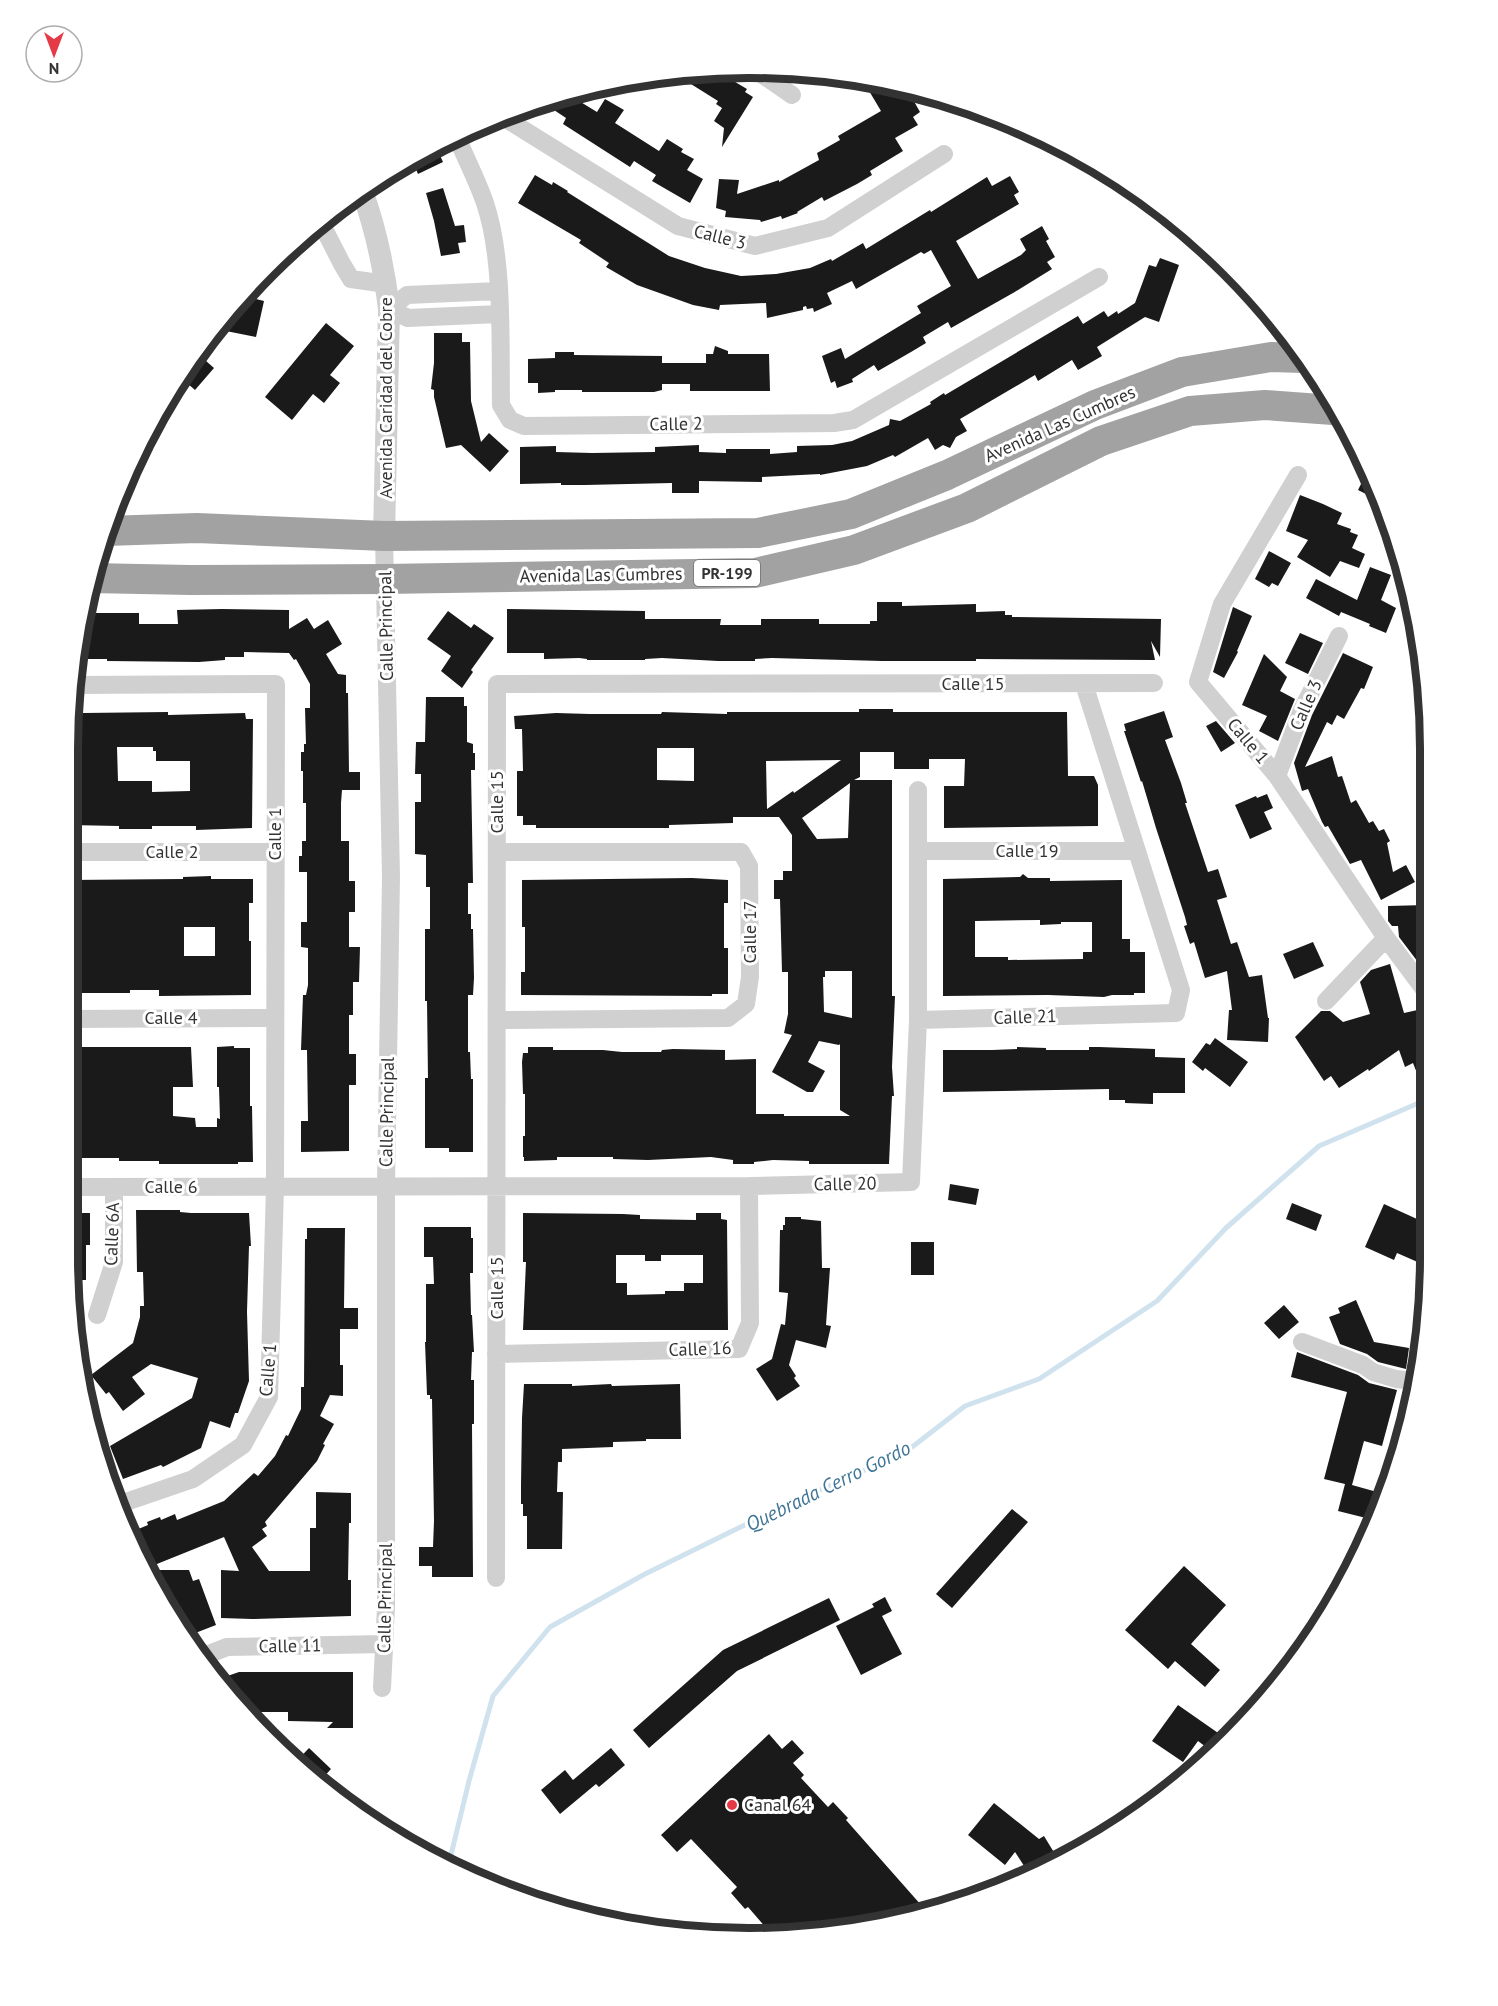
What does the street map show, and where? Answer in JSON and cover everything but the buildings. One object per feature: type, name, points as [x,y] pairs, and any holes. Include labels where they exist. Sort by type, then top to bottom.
[{"type":"highway","name":"Avenida Las Cumbres","points":[[115,531],[197,528],[384,536],[759,533],[851,514],[947,475],[1095,405],[1182,372],[1271,357],[1293,358]]},
{"type":"highway","name":"Avenida Las Cumbres","points":[[100,578],[384,579],[755,573],[854,550],[967,508],[1101,441],[1190,411],[1265,405],[1327,410]]},
{"type":"street","points":[[768,78],[792,95]]},
{"type":"street","name":"Calle 3","points":[[511,122],[678,226],[755,246],[828,228],[944,154]]},
{"type":"street","name":"Calle 2","points":[[460,144],[485,203],[492,233],[498,291],[501,405],[510,420],[524,426],[834,423],[853,420],[1100,277]]},
{"type":"street","name":"Avenida Caridad del Cobre","points":[[366,199],[373,221],[389,309],[384,536]]},
{"type":"street","points":[[325,230],[351,279],[386,284]]},
{"type":"street","points":[[498,291],[406,295],[389,309],[408,318],[499,314]]},
{"type":"street","name":"Calle 1","points":[[1298,475],[1222,604],[1198,682],[1277,776],[1386,938],[1420,984]]},
{"type":"street","name":"Calle Principal","points":[[381,1688],[386,1607],[386,1186],[391,877],[384,536]]},
{"type":"street","name":"Calle 3","points":[[1277,776],[1302,710],[1339,636]]},
{"type":"street","name":"Calle 15","points":[[496,1578],[497,684],[1154,683]]},
{"type":"street","name":"Calle 1","points":[[81,685],[276,684],[275,1187],[269,1397],[243,1445],[193,1479],[125,1502]]},
{"type":"street","points":[[1084,684],[1137,851]]},
{"type":"street","name":"Calle 20","points":[[386,1186],[750,1186],[911,1182],[918,1020],[918,790]]},
{"type":"street","name":"Calle 19","points":[[918,851],[1137,851]]},
{"type":"street","name":"Calle 21","points":[[918,1020],[1176,1013],[1181,990],[1137,851]]},
{"type":"street","name":"Calle 2","points":[[78,852],[275,852]]},
{"type":"street","name":"Calle 17","points":[[497,852],[741,852],[750,866],[750,977],[746,1004],[728,1018],[497,1020]]},
{"type":"street","points":[[1326,1001],[1386,938]]},
{"type":"street","name":"Calle 4","points":[[78,1019],[275,1018]]},
{"type":"street","points":[[275,1187],[386,1186]]},
{"type":"street","name":"Calle 16","points":[[496,1354],[739,1349],[750,1323],[750,1186]]},
{"type":"street","name":"Calle 6","points":[[78,1187],[275,1187]]},
{"type":"street","name":"Calle 6A","points":[[97,1315],[114,1262],[114,1187]]},
{"type":"street","points":[[1302,1342],[1363,1365],[1373,1372],[1408,1380]]},
{"type":"street","name":"Calle 11","points":[[209,1654],[227,1647],[384,1644]]},
{"type":"waterway","name":"Quebrada Cerro Gordo","points":[[450,1858],[493,1696],[550,1627],[645,1574],[767,1514],[907,1451],[965,1406],[1039,1379],[1157,1301],[1226,1228],[1319,1146],[1420,1102]]},
{"type":"place","name":"Canal 64","points":[[732,1805]]}]
